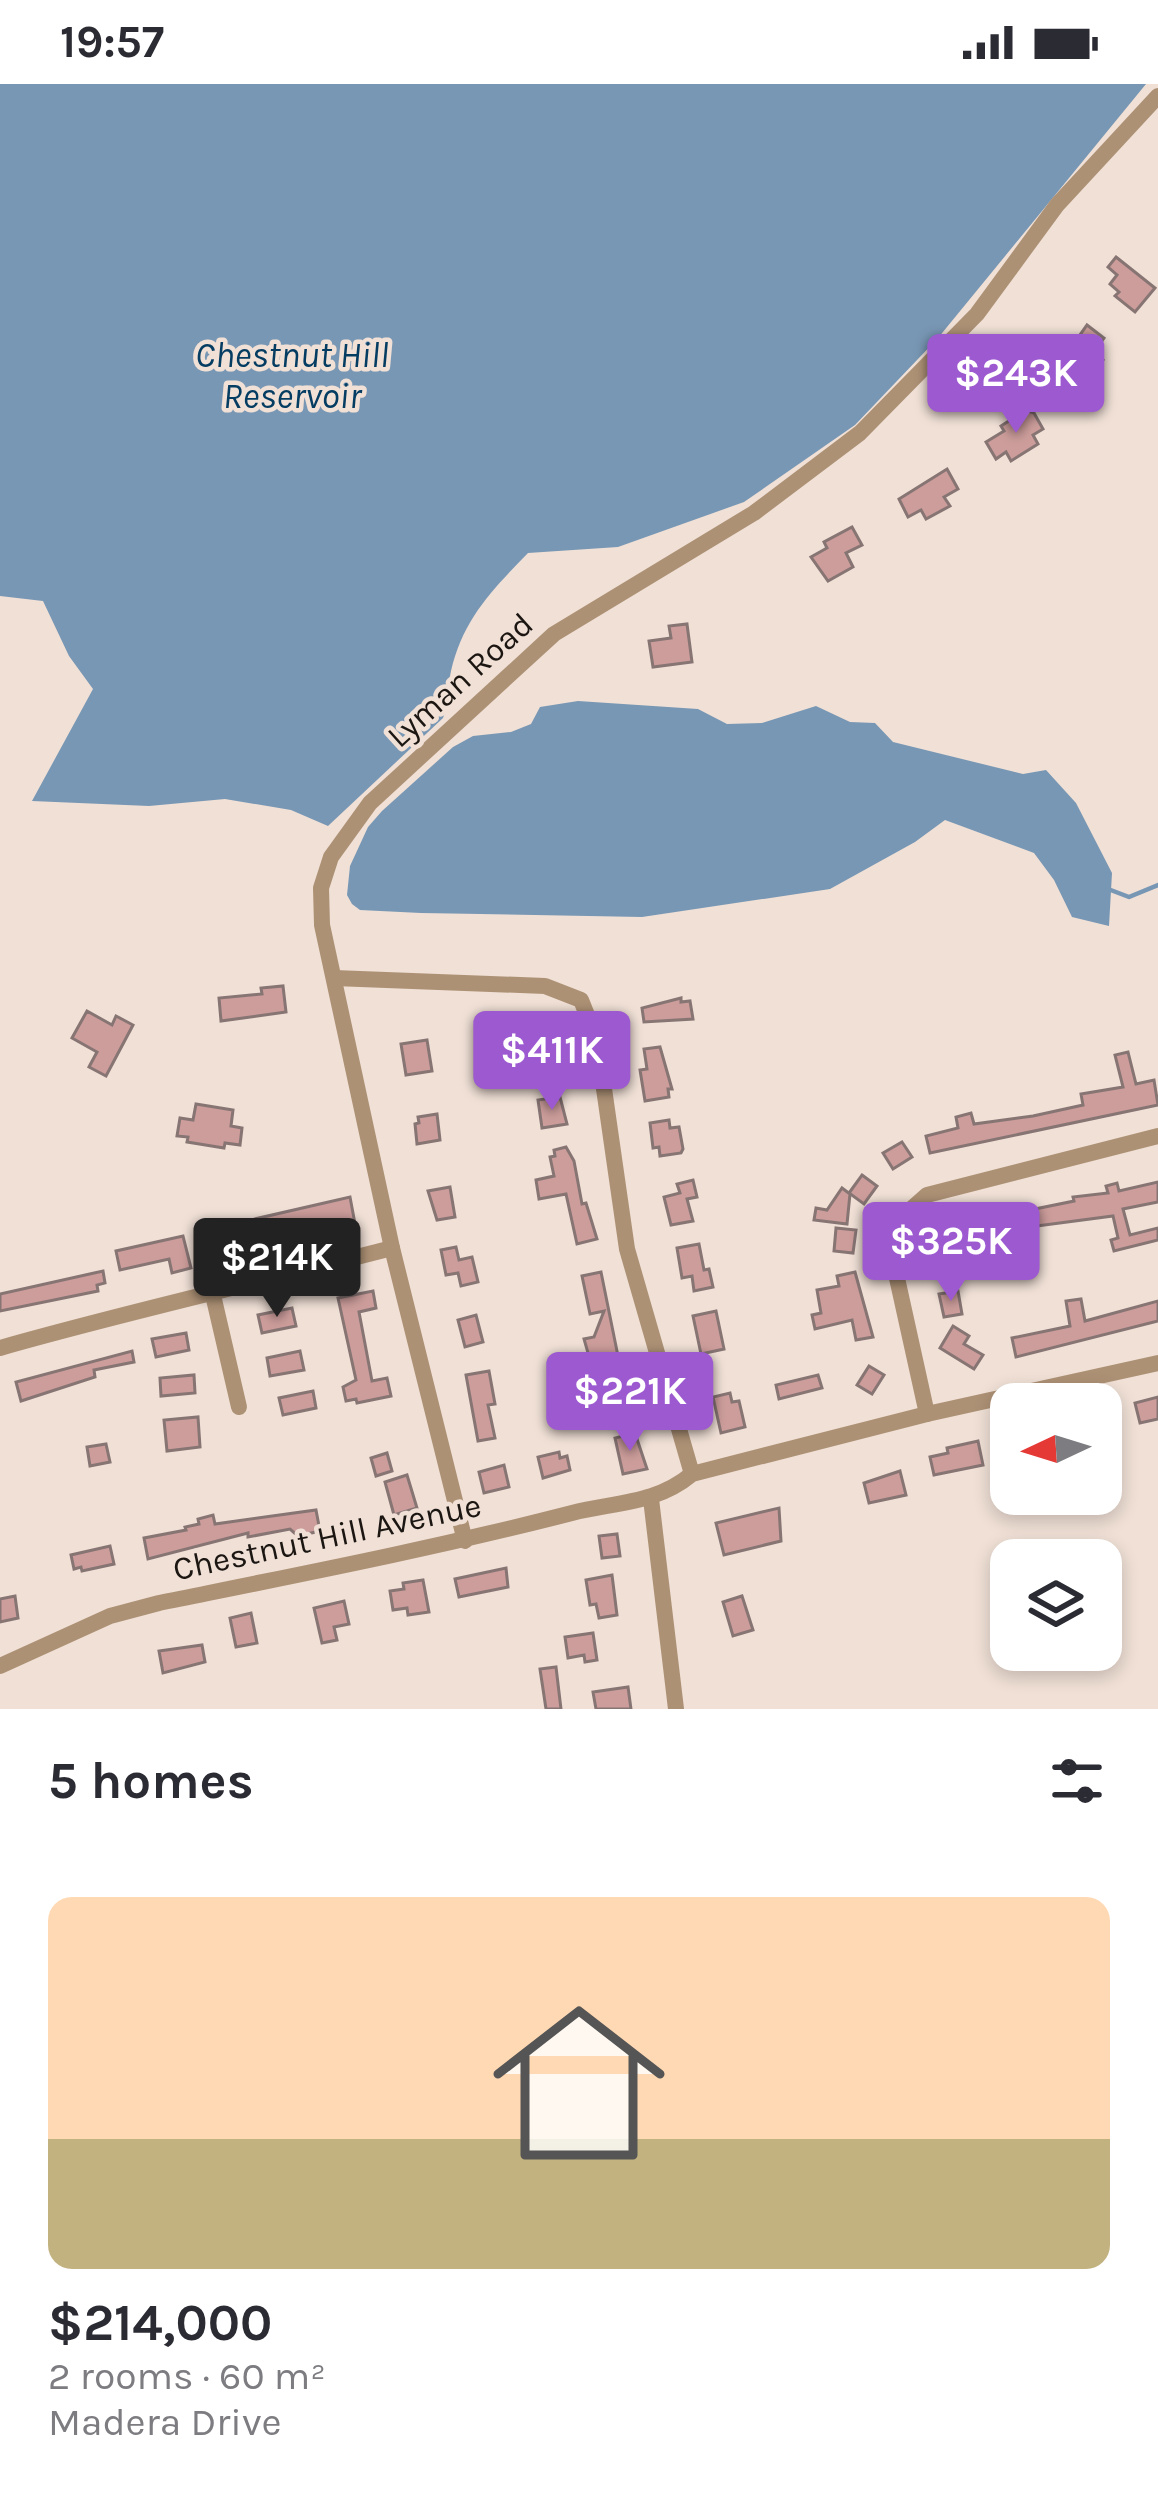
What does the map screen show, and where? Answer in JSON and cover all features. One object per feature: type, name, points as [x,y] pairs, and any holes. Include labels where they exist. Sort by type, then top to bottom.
[{"type":"street","name":"Lyman Road","points":[[465,1541],[392,1248],[322,925],[322,888],[340,839],[370,803],[554,634],[754,513],[860,433],[977,314],[1057,205],[1158,96]]},
{"type":"street","points":[[334,978],[545,986],[580,1000],[597,1040],[627,1249],[692,1474]]},
{"type":"street","points":[[927,1414],[891,1251],[900,1219],[927,1195],[1158,1136]]},
{"type":"street","points":[[0,1348],[392,1248]]},
{"type":"street","points":[[213,1294],[239,1407]]},
{"type":"street","name":"Chestnut Hill Avenue","points":[[0,1666],[110,1616],[159,1603],[651,1499],[692,1474],[927,1414],[1158,1363]]},
{"type":"street","points":[[651,1499],[676,1709]]},
{"type":"water","name":"Chestnut Hill Reservoir","points":[[0,84],[1146,84],[938,338],[855,425],[744,502],[618,547],[528,553],[491,593],[463,636],[443,718],[328,826],[291,810],[225,799],[149,806],[32,801],[93,689],[69,656],[43,601],[0,596]]},
{"type":"water","points":[[578,701],[698,709],[727,724],[762,723],[816,706],[850,722],[875,723],[893,742],[1023,774],[1046,770],[1076,803],[1112,873],[1109,926],[1072,917],[1034,853],[945,820],[830,889],[642,917],[421,913],[360,910],[352,904],[347,895],[350,866],[368,827],[453,747],[473,736],[511,732],[531,724],[540,707]]},
{"type":"building","points":[[1116,257],[1155,288],[1135,312],[1115,296],[1119,292],[1110,284],[1117,275],[1108,267]]},
{"type":"building","points":[[1087,325],[1104,338],[1094,352],[1103,360],[1085,384],[1075,377],[1068,384],[1054,372]]},
{"type":"building","points":[[1026,410],[1034,413],[1043,429],[1033,435],[1038,444],[1011,461],[1006,452],[996,459],[986,442]]},
{"type":"building","points":[[947,469],[958,489],[944,497],[950,506],[926,519],[921,510],[908,517],[899,499]]},
{"type":"building","points":[[852,527],[862,545],[846,553],[853,567],[828,581],[811,557],[827,548],[824,542]]},
{"type":"building","points":[[687,624],[692,662],[653,667],[649,641],[671,638],[669,626]]},
{"type":"building","points":[[283,986],[286,1012],[221,1021],[219,998],[262,994],[261,988]]},
{"type":"building","points":[[681,998],[681,1002],[690,1001],[693,1019],[644,1022],[642,1008]]},
{"type":"building","points":[[87,1011],[112,1025],[116,1016],[133,1025],[106,1076],[89,1067],[97,1052],[72,1038]]},
{"type":"building","points":[[561,1036],[564,1062],[534,1065],[533,1059],[517,1061],[515,1041]]},
{"type":"building","points":[[427,1040],[432,1071],[406,1075],[401,1044]]},
{"type":"building","points":[[660,1047],[672,1089],[668,1089],[669,1097],[645,1101],[640,1070],[647,1069],[644,1049]]},
{"type":"building","points":[[1128,1052],[1136,1084],[1154,1080],[1158,1105],[930,1153],[926,1136],[958,1128],[956,1117],[971,1113],[974,1124],[1033,1116],[1083,1105],[1081,1094],[1123,1087],[1115,1055]]},
{"type":"building","points":[[560,1097],[567,1124],[542,1128],[538,1100]]},
{"type":"building","points":[[196,1104],[233,1110],[231,1126],[242,1128],[240,1145],[225,1143],[224,1148],[177,1136],[180,1118],[193,1120]]},
{"type":"building","points":[[437,1114],[440,1140],[417,1144],[418,1117]]},
{"type":"building","points":[[669,1120],[670,1128],[679,1127],[683,1149],[660,1156],[659,1147],[653,1148],[650,1123]]},
{"type":"building","points":[[902,1142],[912,1157],[893,1169],[883,1153]]},
{"type":"building","points":[[566,1147],[597,1239],[577,1244],[566,1194],[539,1199],[536,1180],[554,1176],[550,1157],[555,1156],[554,1150]]},
{"type":"building","points":[[862,1175],[877,1186],[864,1204],[849,1193]]},
{"type":"building","points":[[693,1180],[697,1197],[687,1199],[693,1221],[671,1225],[664,1197],[680,1193],[677,1184]]},
{"type":"building","points":[[1158,1182],[1158,1202],[1123,1209],[1130,1235],[1158,1228],[1158,1240],[1114,1251],[1111,1240],[1118,1238],[1113,1216],[1014,1229],[1015,1233],[990,1237],[986,1219],[1108,1193],[1106,1186],[1117,1183],[1119,1191]]},
{"type":"building","points":[[450,1187],[455,1217],[437,1220],[428,1191]]},
{"type":"building","points":[[842,1188],[850,1194],[847,1224],[814,1220],[816,1208],[827,1210]]},
{"type":"building","points":[[350,1197],[356,1229],[301,1242],[298,1228],[229,1243],[232,1259],[214,1263],[207,1230]]},
{"type":"building","points":[[836,1228],[856,1230],[853,1253],[834,1251]]},
{"type":"building","points":[[941,1231],[957,1242],[944,1263],[927,1252]]},
{"type":"building","points":[[183,1236],[191,1268],[172,1273],[169,1259],[120,1270],[116,1251]]},
{"type":"building","points":[[699,1244],[713,1287],[694,1291],[692,1276],[682,1278],[677,1248]]},
{"type":"building","points":[[456,1247],[459,1260],[472,1257],[478,1282],[461,1286],[458,1273],[446,1275],[441,1250]]},
{"type":"building","points":[[103,1271],[105,1283],[97,1285],[98,1291],[0,1311],[0,1294]]},
{"type":"building","points":[[601,1272],[620,1366],[625,1364],[630,1413],[609,1415],[607,1386],[593,1388],[590,1375],[594,1374],[584,1339],[594,1337],[604,1311],[590,1314],[582,1276]]},
{"type":"building","points":[[855,1272],[873,1337],[856,1340],[852,1320],[815,1329],[812,1315],[821,1313],[817,1290],[839,1286],[837,1276]]},
{"type":"building","points":[[373,1291],[376,1308],[359,1312],[372,1381],[387,1378],[391,1396],[346,1401],[343,1387],[356,1380],[338,1298]]},
{"type":"building","points":[[958,1291],[962,1314],[944,1317],[939,1294]]},
{"type":"building","points":[[1081,1299],[1085,1321],[1158,1301],[1158,1321],[1016,1357],[1012,1338],[1070,1326],[1066,1301]]},
{"type":"building","points":[[292,1308],[296,1326],[262,1333],[258,1315]]},
{"type":"building","points":[[716,1311],[724,1349],[701,1354],[693,1316]]},
{"type":"building","points":[[476,1315],[483,1342],[465,1347],[458,1320]]},
{"type":"building","points":[[953,1326],[969,1336],[964,1344],[983,1355],[974,1369],[940,1348]]},
{"type":"building","points":[[186,1333],[189,1350],[156,1357],[152,1339]]},
{"type":"building","points":[[132,1351],[134,1362],[94,1370],[95,1377],[21,1401],[16,1382]]},
{"type":"building","points":[[300,1351],[304,1370],[270,1376],[267,1358]]},
{"type":"building","points":[[869,1366],[884,1375],[872,1394],[857,1385]]},
{"type":"building","points":[[489,1371],[495,1404],[488,1405],[495,1438],[478,1441],[466,1375]]},
{"type":"building","points":[[194,1375],[195,1393],[161,1396],[160,1378]]},
{"type":"building","points":[[818,1375],[822,1388],[779,1399],[776,1385]]},
{"type":"building","points":[[313,1391],[316,1408],[283,1415],[279,1398]]},
{"type":"building","points":[[730,1393],[732,1402],[739,1401],[745,1427],[721,1433],[713,1397]]},
{"type":"building","points":[[1158,1397],[1158,1419],[1140,1423],[1135,1403]]},
{"type":"building","points":[[198,1417],[200,1447],[167,1451],[164,1420]]},
{"type":"building","points":[[635,1433],[647,1469],[623,1474],[615,1438]]},
{"type":"building","points":[[978,1441],[983,1465],[934,1475],[930,1457]]},
{"type":"building","points":[[106,1444],[110,1462],[90,1466],[87,1447]]},
{"type":"building","points":[[559,1452],[560,1458],[567,1456],[570,1470],[543,1478],[538,1457]]},
{"type":"building","points":[[387,1453],[392,1471],[376,1476],[371,1458]]},
{"type":"building","points":[[504,1465],[509,1487],[484,1493],[479,1472]]},
{"type":"building","points":[[900,1471],[906,1495],[869,1503],[864,1483]]},
{"type":"building","points":[[407,1475],[417,1508],[394,1515],[385,1482]]},
{"type":"building","points":[[779,1508],[781,1541],[724,1555],[716,1523]]},
{"type":"building","points":[[316,1510],[320,1531],[298,1536],[290,1529],[248,1537],[248,1533],[148,1559],[144,1538],[186,1530],[199,1524],[198,1519],[213,1515],[215,1524]]},
{"type":"building","points":[[617,1534],[620,1556],[602,1558],[599,1536]]},
{"type":"building","points":[[110,1546],[114,1564],[74,1569],[71,1555]]},
{"type":"building","points":[[506,1568],[508,1587],[459,1597],[455,1579]]},
{"type":"building","points":[[612,1575],[617,1615],[599,1618],[596,1604],[590,1605],[586,1580]]},
{"type":"building","points":[[423,1580],[429,1612],[408,1615],[407,1608],[393,1610],[390,1591]]},
{"type":"building","points":[[15,1596],[18,1618],[0,1622],[0,1599]]},
{"type":"building","points":[[742,1596],[753,1630],[733,1636],[723,1602]]},
{"type":"building","points":[[344,1601],[349,1624],[334,1627],[337,1640],[322,1643],[314,1608]]},
{"type":"building","points":[[251,1613],[257,1643],[236,1647],[230,1618]]},
{"type":"building","points":[[593,1633],[597,1660],[585,1662],[584,1655],[568,1658],[565,1637]]},
{"type":"building","points":[[202,1645],[205,1662],[163,1673],[159,1651]]},
{"type":"building","points":[[556,1667],[561,1709],[546,1709],[540,1669]]},
{"type":"building","points":[[628,1687],[631,1709],[596,1709],[593,1692]]},
{"type":"waterway","points":[[1108,889],[1129,897],[1158,885]]}]
